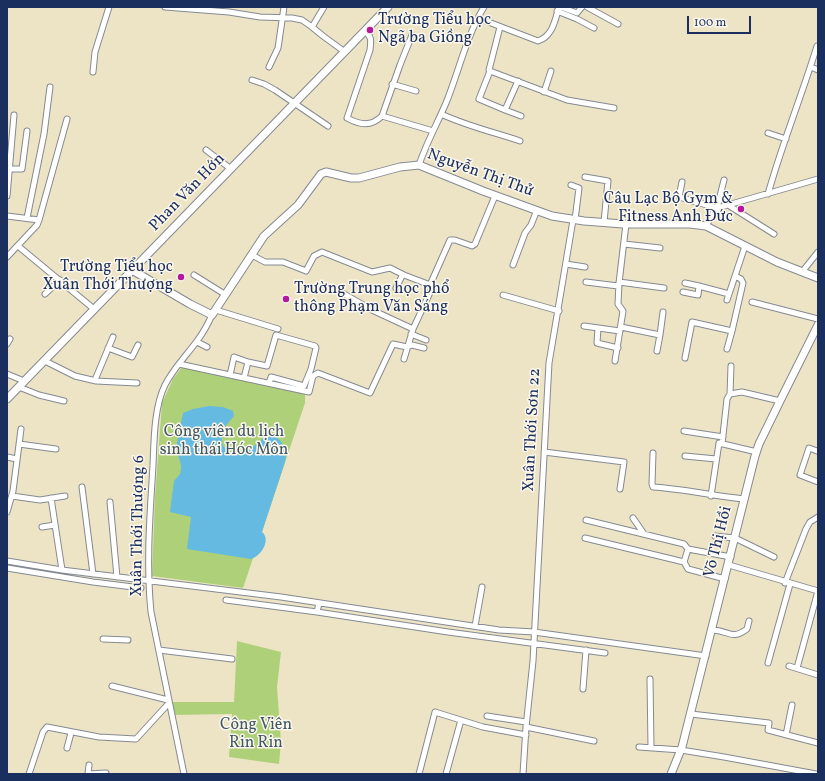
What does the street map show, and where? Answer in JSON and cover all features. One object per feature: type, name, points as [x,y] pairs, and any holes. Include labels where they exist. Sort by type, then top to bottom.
[{"type":"street","points":[[93,72],[95,52],[109,7]]},
{"type":"street","points":[[165,7],[302,20],[346,52]]},
{"type":"street","points":[[269,67],[278,48],[284,7]]},
{"type":"street","points":[[312,27],[324,7]]},
{"type":"street","name":"Phan Văn Hớn","points":[[7,398],[45,361],[388,7]]},
{"type":"street","points":[[419,165],[441,114],[470,35],[484,7]]},
{"type":"street","points":[[559,8],[577,13],[582,7]]},
{"type":"street","points":[[587,7],[618,24]]},
{"type":"street","points":[[478,18],[538,41],[545,38],[550,33],[559,8]]},
{"type":"street","points":[[559,8],[594,28]]},
{"type":"street","points":[[500,27],[490,71],[480,100],[521,116]]},
{"type":"street","points":[[365,31],[370,35],[372,41],[347,118],[357,123],[364,124],[376,122],[382,116],[392,84],[412,35]]},
{"type":"street","points":[[768,194],[776,164],[818,46]]},
{"type":"street","points":[[811,67],[818,70]]},
{"type":"street","points":[[490,71],[567,100],[614,108]]},
{"type":"street","points":[[544,92],[551,71]]},
{"type":"street","points":[[252,80],[275,90],[328,126]]},
{"type":"street","points":[[505,110],[518,81]]},
{"type":"street","points":[[392,84],[416,91]]},
{"type":"street","points":[[27,218],[44,134],[50,87]]},
{"type":"street","points":[[441,114],[459,122],[520,141]]},
{"type":"street","points":[[7,196],[14,115]]},
{"type":"street","points":[[382,116],[433,131]]},
{"type":"street","points":[[7,257],[37,225],[67,119]]},
{"type":"street","points":[[9,169],[22,169],[27,131]]},
{"type":"street","points":[[768,133],[786,139]]},
{"type":"street","points":[[206,150],[231,169]]},
{"type":"street","name":"Nguyễn Thị Thử","points":[[214,312],[268,231],[298,205],[316,178],[323,172],[351,178],[359,178],[400,167],[419,165],[495,196],[552,216],[574,220],[626,224],[690,224],[706,226],[722,232],[745,246],[777,262],[818,278]]},
{"type":"street","points":[[584,177],[608,181],[604,222]]},
{"type":"street","points":[[682,182],[679,197],[717,208],[818,179]]},
{"type":"street","points":[[706,226],[717,208],[724,180]]},
{"type":"street","name":"Xuân Thới Sơn 22","points":[[523,774],[534,632],[549,363],[579,188],[571,185]]},
{"type":"street","points":[[430,285],[449,240],[452,239],[472,246],[475,244],[495,196]]},
{"type":"street","points":[[728,205],[774,234]]},
{"type":"street","points":[[513,265],[525,233],[531,226],[537,210]]},
{"type":"street","points":[[7,216],[39,220]]},
{"type":"street","points":[[615,361],[623,310],[618,304],[626,224]]},
{"type":"street","points":[[624,244],[660,248]]},
{"type":"street","points":[[18,246],[94,309]]},
{"type":"street","points":[[727,300],[745,246]]},
{"type":"street","points":[[252,255],[265,262],[283,262],[306,271],[314,256],[322,252],[372,272],[390,268],[433,286],[412,331],[404,359]]},
{"type":"street","points":[[802,272],[818,252]]},
{"type":"street","points":[[566,264],[585,267]]},
{"type":"street","points":[[132,270],[190,304],[278,329]]},
{"type":"street","points":[[194,275],[226,295]]},
{"type":"street","points":[[396,288],[404,275]]},
{"type":"street","points":[[727,349],[743,286],[742,280],[735,276]]},
{"type":"street","points":[[45,294],[60,280]]},
{"type":"street","points":[[586,282],[664,288]]},
{"type":"street","points":[[685,283],[729,294]]},
{"type":"street","points":[[683,292],[698,295],[700,286]]},
{"type":"street","points":[[344,294],[426,340]]},
{"type":"street","points":[[503,295],[558,311]]},
{"type":"street","points":[[752,302],[818,319]]},
{"type":"street","name":"Xuân Thới Thượng 6","points":[[184,774],[151,612],[149,581],[154,446],[159,402],[164,386],[173,371],[197,342],[214,312]]},
{"type":"street","points":[[657,351],[663,312]]},
{"type":"street","points":[[685,358],[692,322],[732,331]]},
{"type":"street","name":"Võ Thị Hồi","points":[[671,774],[681,750],[691,714],[757,452],[780,401],[818,325]]},
{"type":"street","points":[[584,326],[621,329],[660,335]]},
{"type":"street","points":[[598,328],[597,343],[618,348]]},
{"type":"street","points":[[230,375],[234,357],[267,366],[276,335],[315,346],[316,348],[311,369],[304,386],[271,377],[269,383]]},
{"type":"street","points":[[95,380],[113,337]]},
{"type":"street","points":[[7,344],[10,339]]},
{"type":"street","points":[[197,342],[207,347]]},
{"type":"street","points":[[179,364],[309,392],[313,376],[318,373],[370,393],[393,344],[408,347],[412,345],[424,348]]},
{"type":"street","points":[[108,348],[132,357],[138,345]]},
{"type":"street","points":[[45,361],[75,376],[95,380],[137,383]]},
{"type":"street","points":[[244,378],[248,362]]},
{"type":"street","points":[[722,444],[730,394],[731,366]]},
{"type":"street","points":[[7,374],[39,395],[64,401]]},
{"type":"street","points":[[730,394],[742,392],[780,401]]},
{"type":"street","points":[[7,512],[12,496],[21,429]]},
{"type":"street","points":[[684,431],[723,437]]},
{"type":"street","points":[[711,496],[719,443],[757,452]]},
{"type":"street","points":[[19,444],[56,449]]},
{"type":"street","points":[[817,451],[808,448],[800,475],[818,482]]},
{"type":"street","points":[[544,452],[624,462],[620,489]]},
{"type":"street","points":[[653,453],[653,487],[680,489],[711,496],[744,499]]},
{"type":"street","points":[[685,456],[716,459]]},
{"type":"street","points":[[7,457],[17,459]]},
{"type":"street","points":[[82,487],[93,574]]},
{"type":"street","points":[[12,496],[40,500],[65,496]]},
{"type":"street","points":[[51,498],[62,570]]},
{"type":"street","points":[[110,502],[117,576]]},
{"type":"street","points":[[768,663],[788,583],[806,529],[810,522],[818,517]]},
{"type":"street","points":[[632,518],[644,534]]},
{"type":"street","points":[[586,520],[684,544],[688,549],[731,556]]},
{"type":"street","points":[[42,527],[55,525]]},
{"type":"street","points":[[715,536],[735,538],[774,557]]},
{"type":"street","points":[[586,538],[684,562],[688,569],[725,579]]},
{"type":"street","points":[[684,562],[688,549]]},
{"type":"street","points":[[7,561],[62,570],[281,597],[475,626],[534,632],[706,656]]},
{"type":"street","points":[[729,565],[818,591],[797,668]]},
{"type":"street","points":[[7,568],[141,588]]},
{"type":"street","points":[[475,626],[482,587]]},
{"type":"street","points":[[226,600],[605,653]]},
{"type":"street","points":[[317,612],[319,603]]},
{"type":"street","points":[[712,630],[720,630],[730,635],[739,635],[747,629],[749,620]]},
{"type":"street","points":[[103,639],[128,640]]},
{"type":"street","points":[[159,650],[232,659]]},
{"type":"street","points":[[583,689],[586,650]]},
{"type":"street","points":[[789,666],[818,675]]},
{"type":"street","points":[[650,679],[651,747]]},
{"type":"street","points":[[29,774],[43,732],[47,727],[99,738],[136,739],[169,702],[112,686]]},
{"type":"street","points":[[786,735],[792,705]]},
{"type":"street","points":[[419,774],[435,712],[483,727],[526,735]]},
{"type":"street","points":[[691,714],[769,723],[768,730],[818,743]]},
{"type":"street","points":[[487,716],[594,740]]},
{"type":"street","points":[[446,774],[461,720]]},
{"type":"street","points":[[66,748],[71,733]]},
{"type":"street","points":[[639,747],[681,750],[761,763],[816,774]]},
{"type":"street","points":[[88,765],[88,774],[106,773]]},
{"type":"green space","name":"Công viên du lịch sinh thái Hóc Môn","points":[[182,367],[305,394],[305,403],[243,588],[152,576],[155,497],[162,403],[173,379]]},
{"type":"green space","name":"Công Viên Rin Rin","points":[[237,641],[281,652],[277,687],[281,742],[279,764],[229,757],[232,714],[173,715],[172,702],[234,702]]},
{"type":"water","points":[[209,406],[223,407],[233,411],[234,416],[226,426],[222,437],[223,446],[230,452],[237,452],[247,449],[257,444],[266,436],[270,435],[277,438],[283,444],[286,451],[284,464],[262,532],[266,539],[264,548],[258,555],[251,559],[187,549],[191,517],[170,512],[174,481],[180,474],[181,469],[176,448],[183,413],[193,409]]},
{"type":"place","name":"Trường Tiểu học Ngã ba Giồng","points":[[370,30]]},
{"type":"place","name":"Câu Lạc Bộ Gym & Fitness Anh Đức","points":[[741,209]]},
{"type":"place","name":"Trường Tiểu học Xuân Thới Thượng","points":[[181,277]]},
{"type":"place","name":"Trường Trung học phổ thông Phạm Văn Sáng","points":[[286,299]]}]
